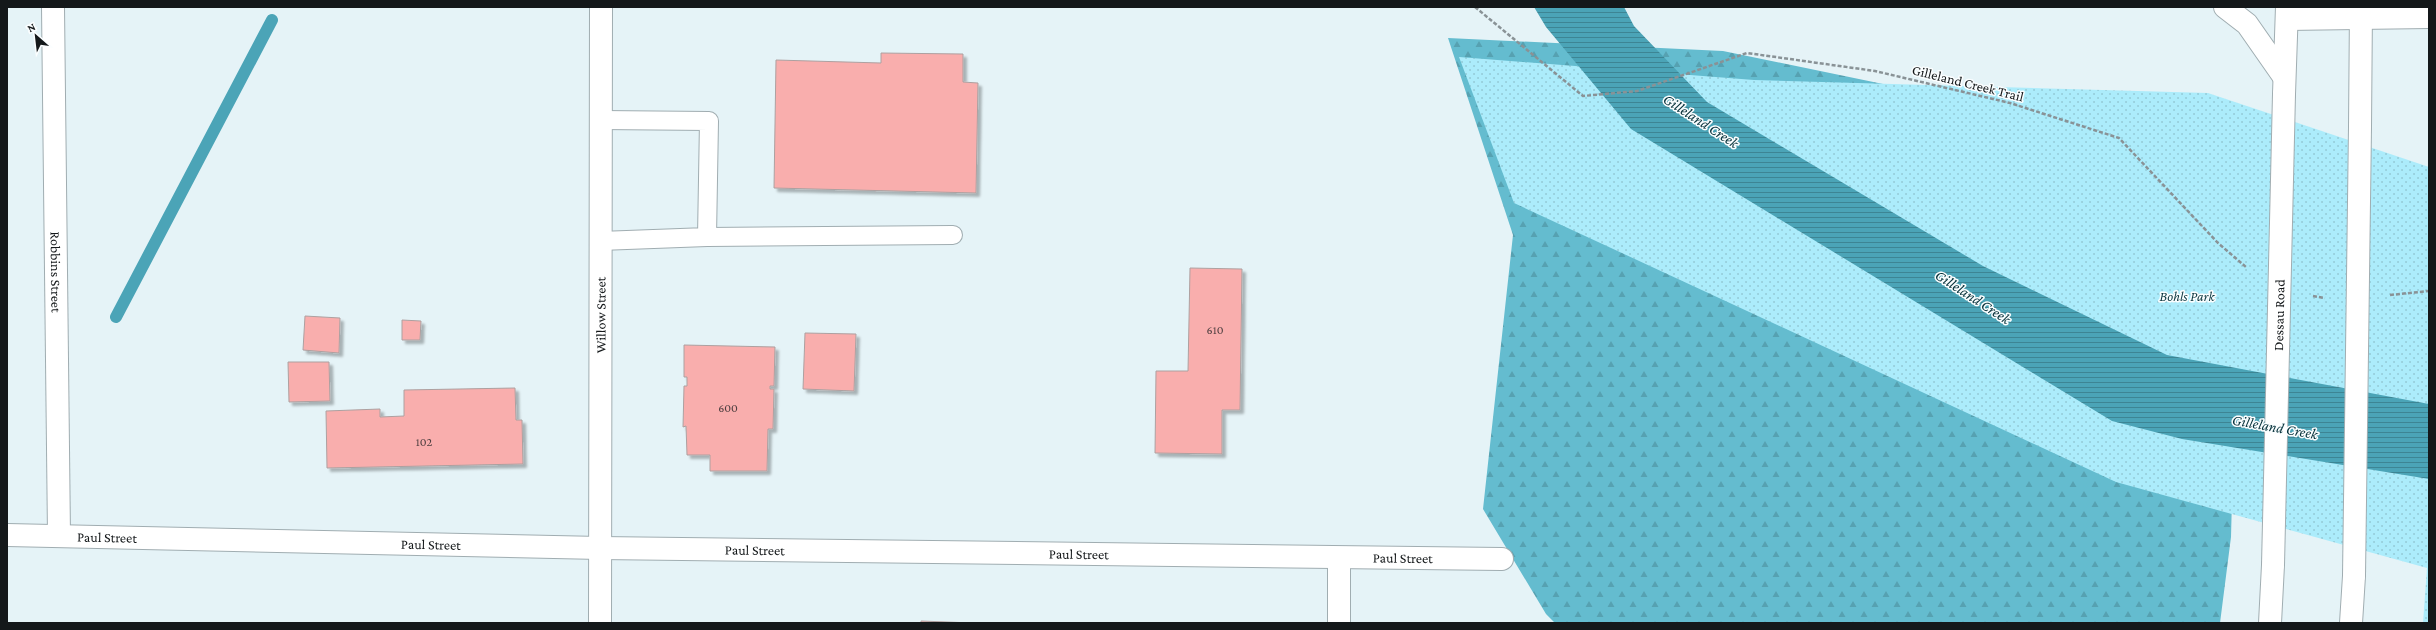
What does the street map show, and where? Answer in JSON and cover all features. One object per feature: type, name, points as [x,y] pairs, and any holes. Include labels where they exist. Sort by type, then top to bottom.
[{"type":"street","name":"Robbins Street","points":[[53,7],[59,536]]},
{"type":"street","name":"Willow Street","points":[[600,623],[601,7]]},
{"type":"street","points":[[2225,7],[2247,24],[2284,86]]},
{"type":"street","points":[[2351,623],[2354,576],[2361,12]]},
{"type":"street","points":[[2287,13],[2361,12],[2429,17]]},
{"type":"street","name":"Dessau Road","points":[[2270,623],[2273,565],[2287,13]]},
{"type":"street","name":"Paul Street","points":[[7,535],[600,548],[1502,559]]},
{"type":"street","points":[[1339,558],[1339,623]]},
{"type":"lane","points":[[601,120],[709,121],[707,238]]},
{"type":"lane","points":[[600,241],[953,235]]},
{"type":"path","name":"Gilleland Creek Trail","points":[[1474,7],[1583,96],[1637,91],[1746,53],[1875,71],[1939,85],[2010,103],[2119,138],[2218,243],[2248,268]]},
{"type":"path","points":[[2384,296],[2429,291]]},
{"type":"path","points":[[2309,295],[2332,300]]},
{"type":"green space","points":[[1448,38],[1723,51],[1941,96],[2238,272],[2231,537],[2220,623],[1555,623],[1546,614],[1483,509],[1513,235]]},
{"type":"green space","name":"Bohls Park","points":[[1459,57],[1754,80],[2208,93],[2429,167],[2429,623],[2423,623],[2427,568],[2116,482],[1514,203]]},
{"type":"water","name":"Gilleland Creek","points":[[1534,7],[1624,7],[1634,26],[1707,102],[1983,266],[2167,355],[2429,404],[2429,479],[2182,439],[2112,421],[1631,129],[1546,27]]},
{"type":"building","points":[[881,53],[963,54],[963,82],[978,83],[976,193],[774,188],[776,60],[881,63]]},
{"type":"building","points":[[1190,268],[1242,269],[1240,410],[1222,410],[1222,454],[1155,453],[1156,371],[1188,371]]},
{"type":"building","points":[[305,316],[340,318],[339,353],[303,350]]},
{"type":"building","points":[[402,320],[421,321],[420,340],[402,340]]},
{"type":"building","points":[[805,333],[856,334],[854,391],[803,389]]},
{"type":"building","points":[[684,345],[775,347],[774,386],[770,386],[770,389],[774,389],[773,429],[768,429],[767,471],[710,471],[710,455],[687,455],[686,426],[683,427],[684,386],[687,386],[687,377],[684,377]]},
{"type":"building","points":[[288,362],[329,362],[330,401],[289,402]]},
{"type":"building","points":[[515,388],[516,420],[522,420],[523,464],[327,468],[326,411],[380,409],[380,417],[404,416],[404,390]]},
{"type":"building","points":[[921,621],[973,623],[921,623]]},
{"type":"waterway","points":[[116,317],[272,20]]}]
